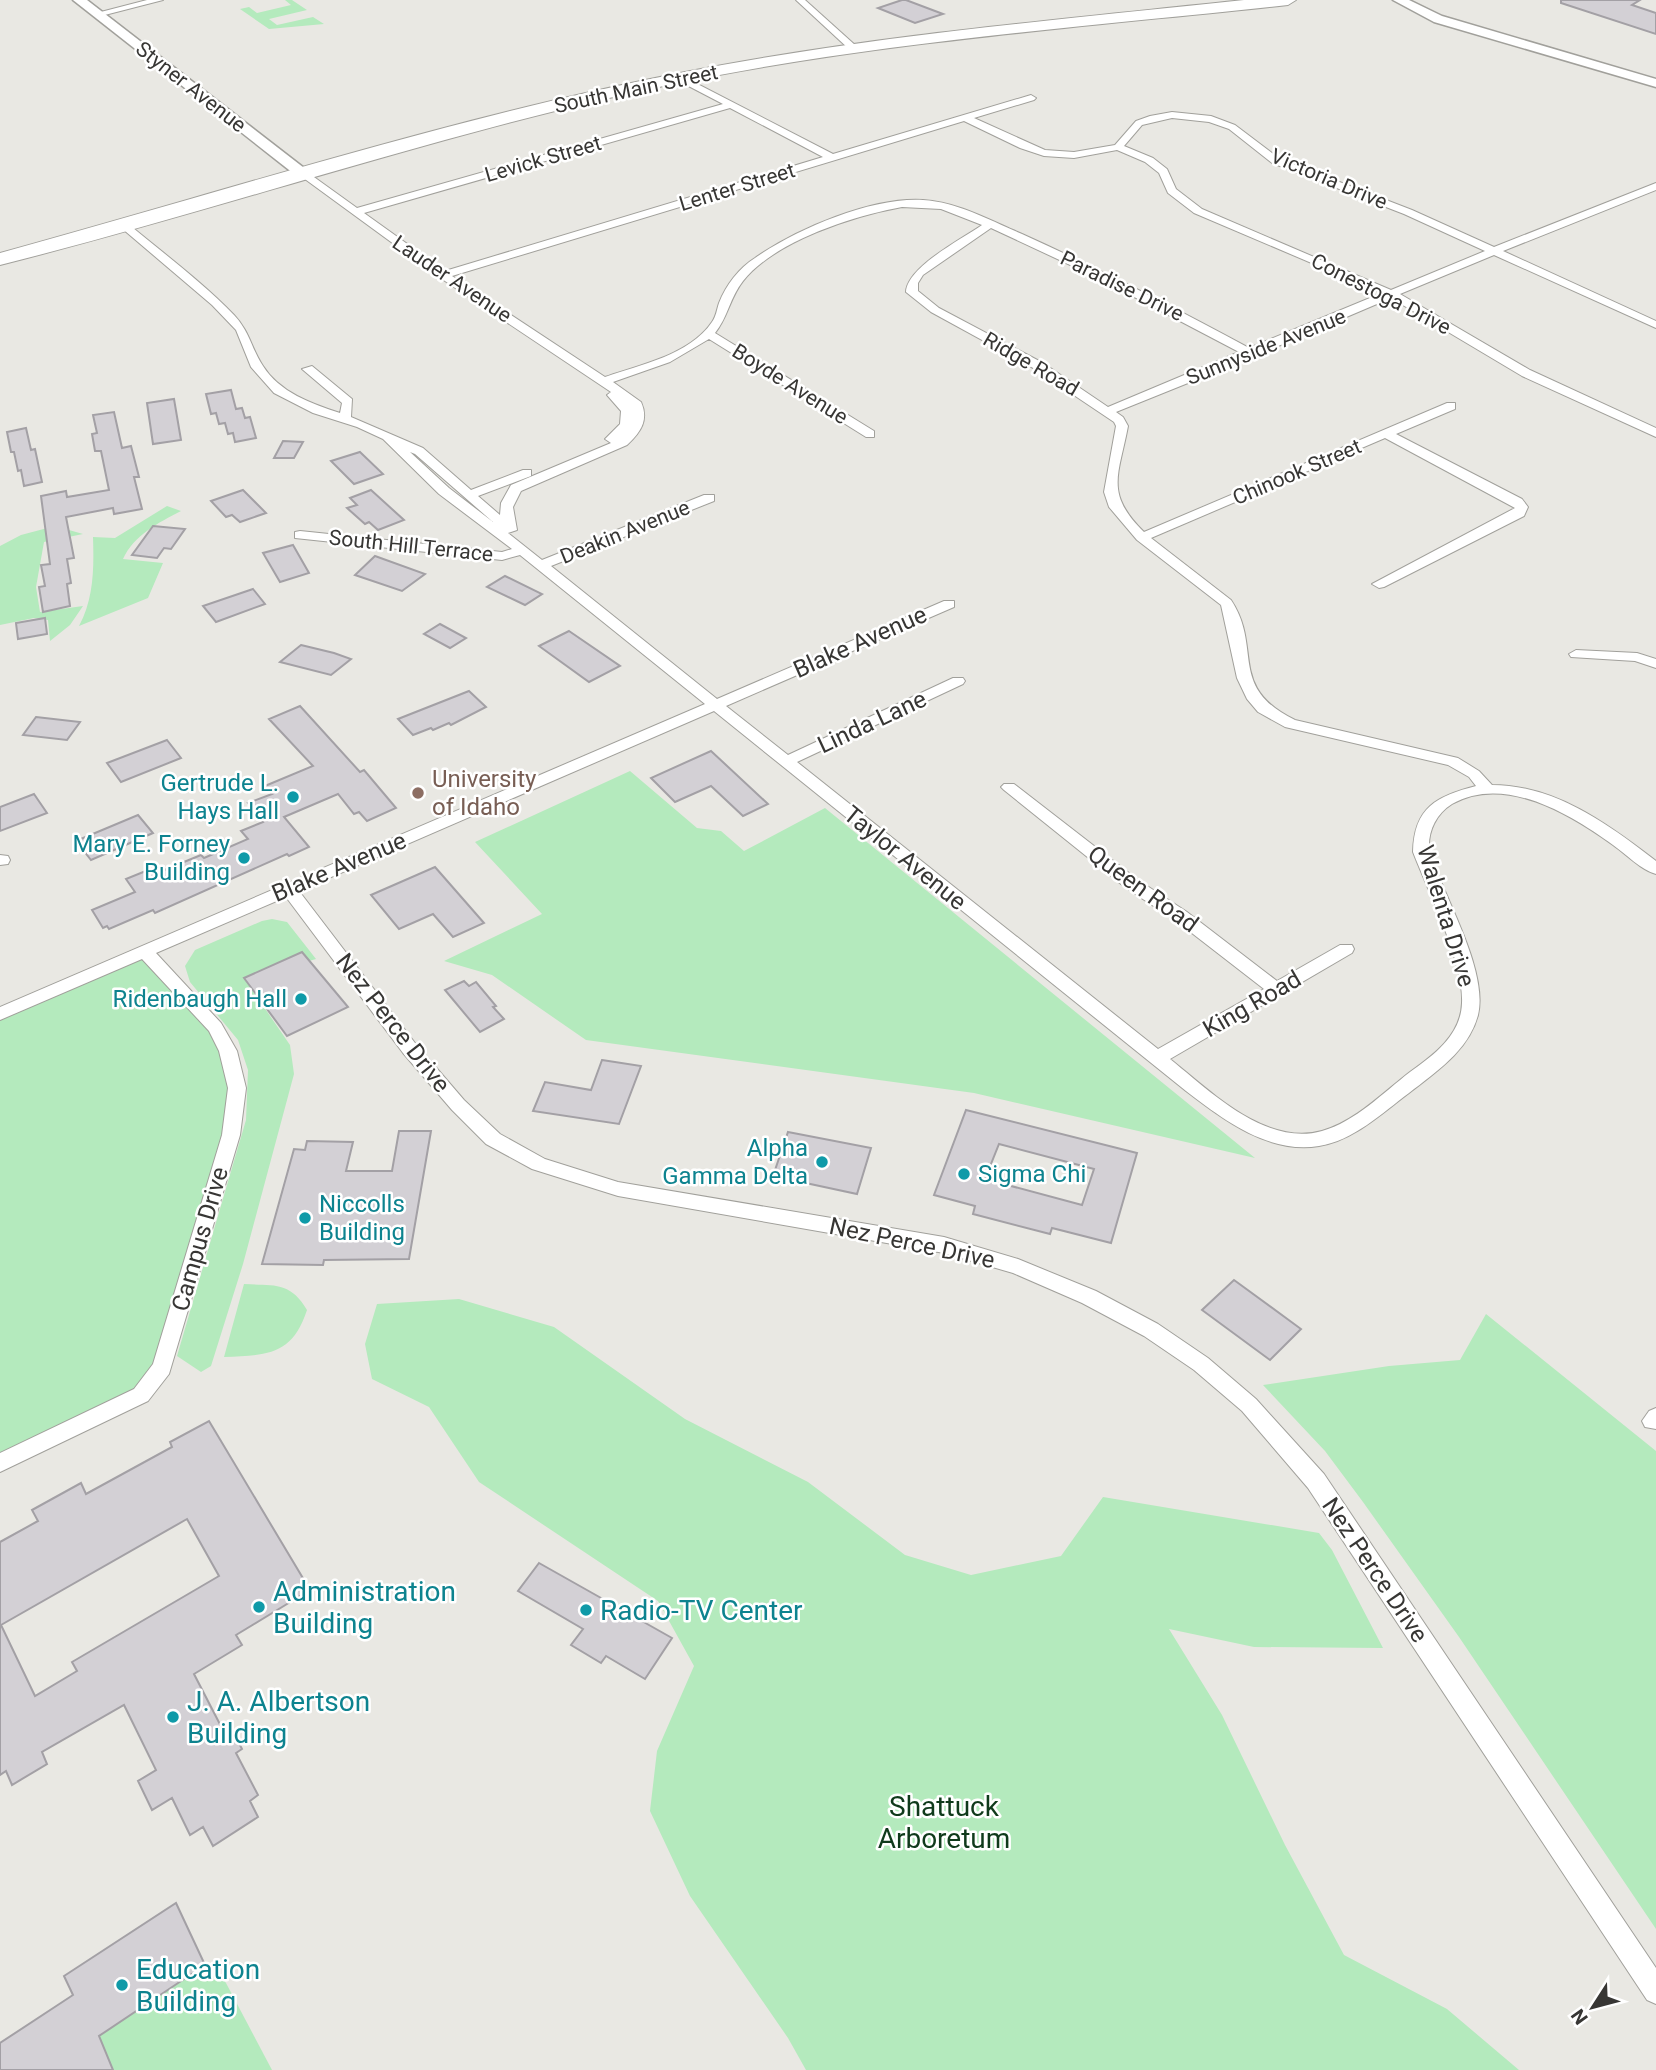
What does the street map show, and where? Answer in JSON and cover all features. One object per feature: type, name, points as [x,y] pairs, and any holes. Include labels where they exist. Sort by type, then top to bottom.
[{"type":"highway","name":"South Main Street","points":[[0,259],[574,100],[686,81],[852,47],[1024,26],[1288,0]]},
{"type":"street","name":"Styner Avenue","points":[[79,0],[303,174]]},
{"type":"street","points":[[97,14],[159,0]]},
{"type":"street","points":[[800,0],[852,47]]},
{"type":"street","points":[[1399,0],[1438,19],[1656,83]]},
{"type":"street","points":[[686,81],[832,158]]},
{"type":"street","name":"Lenter Street","points":[[443,275],[1031,98]]},
{"type":"street","name":"Levick Street","points":[[355,212],[731,105]]},
{"type":"street","name":"Victoria Drive","points":[[1118,147],[1139,123],[1153,118],[1172,115],[1211,120],[1231,127],[1276,161],[1408,212],[1656,325]]},
{"type":"street","points":[[965,118],[1044,153],[1074,155],[1118,147]]},
{"type":"street","name":"Conestoga Drive","points":[[1118,147],[1149,160],[1163,171],[1172,191],[1198,211],[1318,260],[1392,295],[1526,373],[1656,433]]},
{"type":"street","name":"Lauder Avenue","points":[[303,174],[443,275],[635,402],[640,411],[639,424],[634,433],[607,450],[516,488],[504,508],[509,528]]},
{"type":"street","name":"Sunnyside Avenue","points":[[1108,411],[1656,186]]},
{"type":"street","points":[[602,382],[665,360],[709,334],[718,322],[726,297],[750,266],[780,247],[828,226],[872,211],[911,203],[943,206],[989,225]]},
{"type":"street","name":"Taylor Avenue","points":[[123,225],[216,303],[241,329],[257,367],[278,390],[317,410],[345,418],[419,452],[509,528],[522,551]]},
{"type":"street","name":"Paradise Drive","points":[[989,225],[1076,261],[1152,299],[1251,354]]},
{"type":"street","name":"Ridge Road","points":[[989,225],[919,272],[912,283],[912,292],[935,310],[1039,366],[1108,411]]},
{"type":"street","name":"Boyde Avenue","points":[[709,334],[870,434]]},
{"type":"street","points":[[308,369],[348,402],[345,418]]},
{"type":"street","name":"Lauder Avenue","points":[[471,494],[612,438],[626,425],[628,411],[602,382]]},
{"type":"street","name":"Chinook Street","points":[[1143,537],[1451,406]]},
{"type":"street","points":[[1108,411],[1122,426],[1110,492],[1111,503],[1117,514],[1143,537],[1226,603],[1232,614],[1245,686],[1264,709],[1290,724],[1453,761],[1475,774],[1486,788]]},
{"type":"street","points":[[1379,584],[1519,513],[1522,507],[1386,434]]},
{"type":"street","name":"Taylor Avenue","points":[[388,437],[444,491],[541,565],[1157,1058],[1233,1116],[1259,1130],[1285,1139],[1302,1141]]},
{"type":"street","points":[[471,494],[470,508],[473,514]]},
{"type":"street","name":"Deakin Avenue","points":[[541,565],[709,498]]},
{"type":"street","name":"South Hill Terrace","points":[[300,535],[502,555],[522,551]]},
{"type":"street","name":"Blake Avenue","points":[[0,1014],[949,604]]},
{"type":"street","points":[[1576,654],[1637,657],[1656,664]]},
{"type":"street","name":"Linda Lane","points":[[785,762],[958,681]]},
{"type":"street","name":"Queen Road","points":[[1010,787],[1132,884],[1181,916],[1277,990]]},
{"type":"street","name":"Walenta Drive","points":[[1302,1141],[1322,1139],[1352,1125],[1450,1050],[1462,1036],[1469,1020],[1471,999],[1467,976],[1421,852],[1420,836],[1424,822],[1442,802],[1466,792],[1486,788],[1525,793],[1562,808],[1656,869]]},
{"type":"street","name":"Nez Perce Drive","points":[[289,889],[409,1048],[458,1105],[493,1139],[539,1164],[618,1189],[944,1245],[1018,1267],[1089,1297],[1150,1329],[1201,1364],[1249,1405],[1316,1482],[1656,1991]]},
{"type":"street","name":"King Road","points":[[1157,1058],[1346,949]]},
{"type":"street","name":"Campus Drive","points":[[0,1464],[141,1395],[162,1368],[231,1135],[237,1088],[228,1051],[215,1027],[145,952]]},
{"type":"green space","points":[[285,0],[292,0],[307,10],[269,19],[277,25],[313,17],[324,24],[269,29],[240,9],[249,7],[257,13],[291,5]]},
{"type":"green space","points":[[167,506],[181,511],[140,536],[123,559],[163,563],[148,598],[79,626],[90,594],[93,537],[115,538]]},
{"type":"green space","points":[[55,526],[83,534],[44,542],[36,587],[40,612],[83,606],[70,625],[50,641],[48,620],[34,618],[0,625],[0,546],[21,535]]},
{"type":"green space","points":[[630,771],[697,828],[721,831],[744,851],[825,808],[1255,1158],[974,1093],[586,1040],[492,975],[444,961],[542,914],[475,842]]},
{"type":"green space","points":[[272,919],[287,922],[316,959],[309,961],[302,952],[244,978],[290,1045],[294,1074],[243,1264],[211,1366],[201,1372],[177,1356],[246,1120],[248,1070],[238,1040],[190,982],[185,966],[195,950]]},
{"type":"green space","points":[[145,952],[215,1027],[237,1088],[162,1368],[141,1395],[0,1463],[0,1014]]},
{"type":"green space","points":[[244,1284],[273,1285],[288,1290],[307,1310],[301,1325],[285,1345],[265,1353],[224,1357]]},
{"type":"green space","name":"Shattuck Arboretum","points":[[459,1299],[554,1327],[685,1419],[808,1482],[905,1555],[971,1575],[1061,1556],[1103,1497],[1319,1533],[1332,1550],[1383,1648],[1254,1647],[1169,1629],[1222,1715],[1285,1845],[1344,1955],[1447,2009],[1519,2070],[806,2070],[788,2038],[690,1896],[650,1811],[657,1751],[694,1666],[658,1601],[479,1482],[429,1407],[372,1379],[365,1344],[377,1304]]},
{"type":"green space","points":[[1486,1314],[1656,1451],[1656,1929],[1459,1637],[1363,1502],[1325,1451],[1263,1385],[1389,1366],[1460,1360]]},
{"type":"green space","points":[[205,1965],[218,1972],[226,1983],[272,2070],[113,2070],[99,2036]]},
{"type":"building","points":[[902,0],[943,14],[915,23],[878,8]]},
{"type":"building","points":[[1561,0],[1640,0],[1632,5],[1656,13],[1656,34],[1561,3]]},
{"type":"building","points":[[231,390],[236,409],[242,408],[245,418],[250,417],[256,438],[235,442],[233,433],[228,434],[225,423],[219,424],[216,413],[211,414],[206,394]]},
{"type":"building","points":[[174,399],[181,440],[153,444],[147,403]]},
{"type":"building","points":[[114,412],[122,448],[131,446],[139,477],[134,477],[142,509],[114,514],[113,508],[66,517],[74,558],[67,559],[71,583],[67,584],[70,606],[43,612],[39,587],[45,586],[41,565],[50,564],[41,496],[66,491],[67,497],[109,490],[101,451],[95,451],[92,434],[97,433],[93,415]]},
{"type":"building","points":[[26,428],[31,450],[35,449],[42,482],[24,486],[21,470],[18,471],[14,452],[11,452],[7,432]]},
{"type":"building","points":[[283,441],[303,442],[294,458],[274,458]]},
{"type":"building","points":[[360,452],[383,474],[354,484],[331,461]]},
{"type":"building","points":[[243,490],[266,513],[240,522],[232,515],[226,517],[211,501]]},
{"type":"building","points":[[371,490],[404,520],[378,530],[369,522],[365,524],[347,508],[357,505],[350,498]]},
{"type":"building","points":[[153,526],[185,529],[171,549],[164,548],[157,558],[132,555]]},
{"type":"building","points":[[293,545],[309,573],[280,582],[263,553]]},
{"type":"building","points":[[375,556],[425,574],[402,591],[355,575]]},
{"type":"building","points":[[505,576],[542,594],[525,605],[487,587]]},
{"type":"building","points":[[253,589],[265,604],[216,622],[203,606]]},
{"type":"building","points":[[45,618],[47,634],[18,639],[16,623]]},
{"type":"building","points":[[440,624],[466,638],[450,648],[424,634]]},
{"type":"building","points":[[569,631],[620,666],[589,682],[539,646]]},
{"type":"building","points":[[301,645],[351,659],[331,675],[280,662]]},
{"type":"building","points":[[469,691],[486,707],[451,725],[449,723],[413,735],[398,719]]},
{"type":"building","points":[[300,706],[360,772],[364,770],[396,808],[367,821],[359,812],[354,814],[338,794],[284,817],[309,847],[289,856],[287,854],[155,913],[153,910],[109,929],[107,926],[103,928],[92,910],[135,892],[126,879],[158,866],[162,871],[201,855],[204,858],[248,839],[241,831],[263,822],[248,803],[272,794],[265,786],[313,766],[269,719]]},
{"type":"building","points":[[36,717],[80,722],[67,740],[23,735]]},
{"type":"building","points":[[167,740],[181,758],[121,782],[107,763]]},
{"type":"building","points":[[711,751],[768,804],[743,816],[711,786],[675,802],[651,778]]},
{"type":"building","points":[[34,794],[47,813],[0,831],[0,807]]},
{"type":"building","points":[[138,815],[153,833],[91,860],[76,841]]},
{"type":"building","points":[[435,867],[484,923],[453,937],[433,914],[399,929],[371,895]]},
{"type":"building","name":"Ridenbaugh Hall","points":[[302,952],[348,1007],[287,1036],[244,978]]},
{"type":"building","points":[[464,981],[469,986],[476,982],[504,1019],[480,1032],[445,990]]},
{"type":"building","points":[[602,1060],[641,1066],[619,1124],[533,1111],[545,1082],[591,1090]]},
{"type":"building","name":"Sigma Chi","points":[[966,1110],[1137,1153],[1111,1243],[1052,1228],[1050,1234],[973,1214],[975,1206],[934,1195]],"holes":[[[999,1144],[1094,1169],[1082,1205],[985,1179]]]},
{"type":"building","points":[[399,1131],[431,1131],[409,1259],[324,1260],[323,1265],[262,1264],[294,1149],[305,1150],[307,1141],[353,1142],[346,1171],[392,1171]]},
{"type":"building","name":"Alpha Gamma Delta","points":[[788,1132],[871,1148],[857,1194],[773,1176]]},
{"type":"building","points":[[1234,1280],[1301,1329],[1270,1360],[1202,1310]]},
{"type":"building","points":[[209,1421],[310,1590],[236,1635],[242,1645],[194,1674],[225,1734],[232,1730],[242,1749],[236,1753],[258,1795],[250,1801],[258,1817],[213,1846],[203,1827],[190,1835],[172,1798],[152,1810],[138,1781],[156,1770],[124,1705],[42,1752],[47,1764],[12,1785],[6,1771],[0,1775],[0,1542],[38,1521],[32,1510],[81,1483],[86,1494],[172,1447],[170,1442]],"holes":[[[187,1519],[219,1576],[72,1662],[77,1671],[35,1696],[1,1625]]]},
{"type":"building","name":"Radio-TV Center","points":[[539,1563],[672,1638],[645,1679],[606,1656],[601,1663],[571,1645],[583,1629],[518,1591]]},
{"type":"building","name":"Education Building","points":[[176,1903],[205,1965],[99,2036],[113,2070],[0,2070],[0,2043],[73,1995],[64,1976]]},
{"type":"place","name":"University of Idaho","points":[[418,793]]},
{"type":"place","name":"Gertrude L. Hays Hall","points":[[293,797]]},
{"type":"place","name":"Mary E. Forney Building","points":[[244,858]]},
{"type":"place","name":"Ridenbaugh Hall","points":[[301,999]]},
{"type":"place","name":"Alpha Gamma Delta","points":[[822,1162]]},
{"type":"place","name":"Sigma Chi","points":[[964,1174]]},
{"type":"place","name":"Niccolls Building","points":[[305,1218]]},
{"type":"place","name":"Administration Building","points":[[259,1607]]},
{"type":"place","name":"Radio-TV Center","points":[[586,1610]]},
{"type":"place","name":"J. A. Albertson Building","points":[[173,1717]]},
{"type":"place","name":"Education Building","points":[[122,1985]]}]
